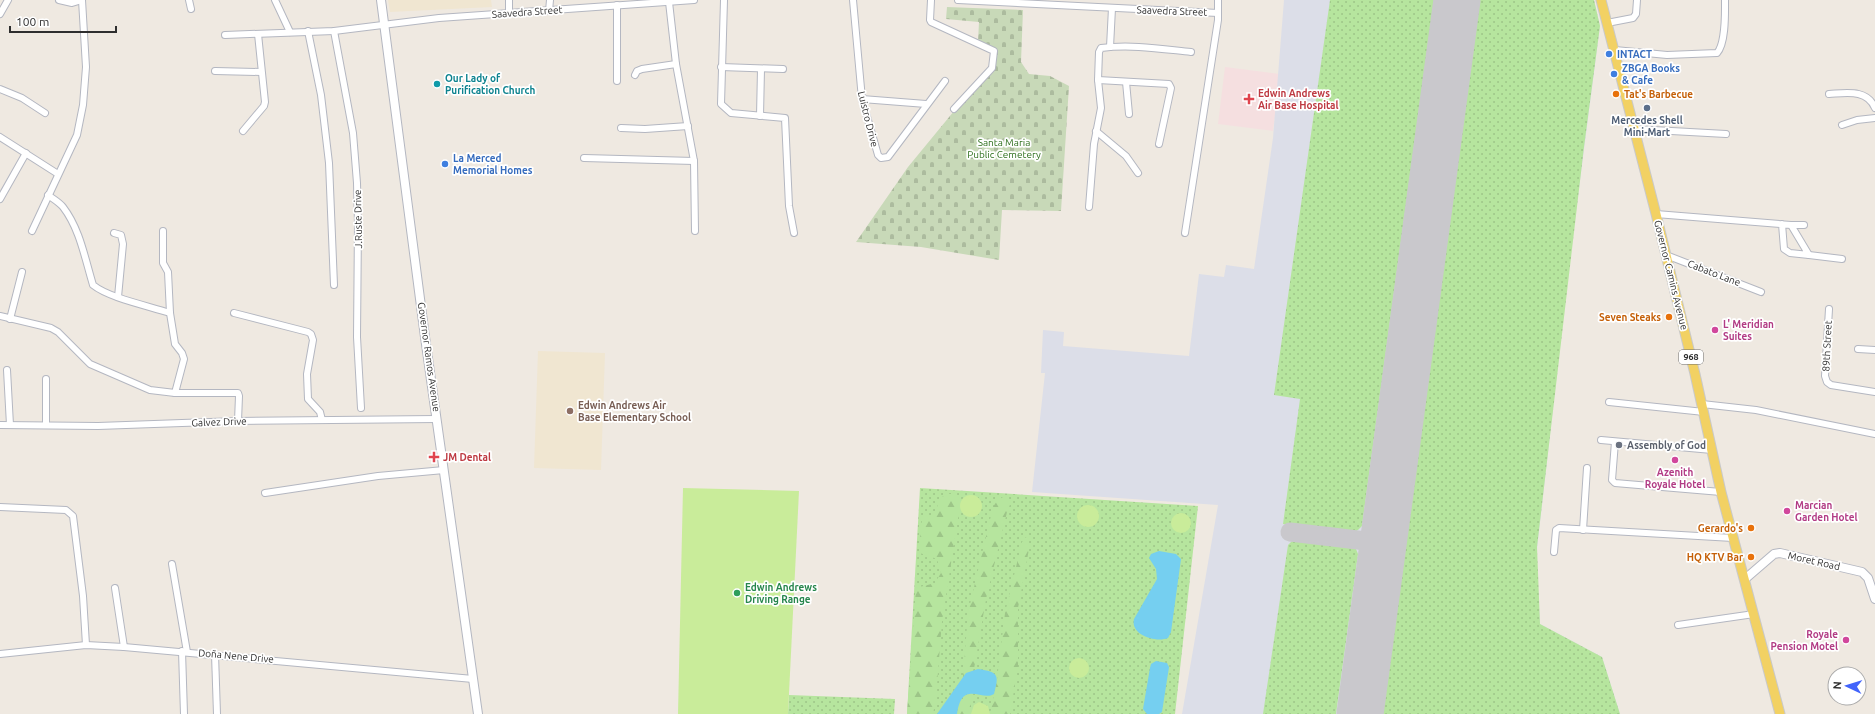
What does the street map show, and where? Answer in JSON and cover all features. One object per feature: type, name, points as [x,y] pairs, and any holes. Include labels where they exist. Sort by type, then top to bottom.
[{"type":"main road","name":"Governor Ramos Avenue","points":[[381,0],[478,714]]},
{"type":"main road","name":"Governor Camins Avenue","points":[[1601,0],[1666,254],[1703,408],[1721,492],[1780,714]]},
{"type":"main road","name":"Moret Road","points":[[1745,579],[1774,554],[1780,553],[1862,572],[1868,578],[1875,599]]},
{"type":"street","points":[[0,14],[8,0]]},
{"type":"street","points":[[32,231],[77,135],[82,111],[86,67],[82,0],[72,3],[60,0]]},
{"type":"street","points":[[189,0],[191,9]]},
{"type":"street","points":[[275,0],[290,32]]},
{"type":"street","points":[[509,0],[509,14]]},
{"type":"street","points":[[549,11],[550,0]]},
{"type":"street","name":"Saavedra Street","points":[[225,35],[334,31],[439,18],[549,11],[638,2],[694,0]]},
{"type":"street","points":[[724,0],[721,104],[731,113],[783,117],[786,120],[789,206],[794,233]]},
{"type":"street","name":"Luistro Drive","points":[[853,0],[862,99],[878,155],[885,158],[888,157],[926,104],[945,81]]},
{"type":"street","points":[[932,0],[931,22],[994,51],[992,68],[954,109]]},
{"type":"street","name":"Saavedra Street","points":[[958,0],[1075,3],[1112,8],[1218,13]]},
{"type":"street","points":[[1185,233],[1218,13],[1218,0]]},
{"type":"street","points":[[1607,23],[1633,18],[1636,14],[1637,0]]},
{"type":"street","points":[[1615,50],[1668,55],[1717,53],[1722,37],[1725,0]]},
{"type":"street","points":[[669,2],[676,64],[694,161],[695,231]]},
{"type":"street","points":[[617,5],[617,81]]},
{"type":"street","points":[[1110,47],[1112,8]]},
{"type":"street","points":[[308,31],[321,95],[329,163],[334,285]]},
{"type":"street","name":"J.Ruste Drive","points":[[334,31],[353,133],[356,168],[358,224],[357,337],[361,408]]},
{"type":"street","points":[[243,131],[264,106],[258,34]]},
{"type":"street","points":[[1089,207],[1096,131],[1101,108],[1098,80],[1099,52],[1101,48],[1150,48],[1191,52]]},
{"type":"street","points":[[635,75],[637,71],[642,69],[676,64]]},
{"type":"street","points":[[721,67],[783,69]]},
{"type":"street","points":[[760,116],[761,69]]},
{"type":"street","points":[[215,71],[262,72]]},
{"type":"street","points":[[1098,80],[1126,82],[1140,81],[1171,86],[1159,144]]},
{"type":"street","points":[[1126,82],[1129,114]]},
{"type":"street","points":[[0,89],[22,98],[44,113]]},
{"type":"street","points":[[1829,94],[1856,93],[1867,96],[1871,99],[1875,108]]},
{"type":"street","points":[[862,99],[926,104]]},
{"type":"street","points":[[1842,125],[1857,120],[1875,118]]},
{"type":"street","points":[[621,128],[645,129],[688,126]]},
{"type":"street","points":[[1635,129],[1726,134]]},
{"type":"street","points":[[1096,131],[1126,156],[1138,173]]},
{"type":"street","points":[[0,137],[58,174]]},
{"type":"street","points":[[0,199],[26,153]]},
{"type":"street","points":[[584,158],[694,161]]},
{"type":"street","points":[[48,195],[63,207],[74,226],[84,251],[93,285],[98,289],[170,313]]},
{"type":"street","points":[[1656,214],[1804,225]]},
{"type":"street","points":[[1782,224],[1781,234],[1784,249],[1790,253],[1842,259]]},
{"type":"street","points":[[1791,225],[1808,255]]},
{"type":"street","points":[[163,231],[163,263],[168,272],[170,313],[175,344],[182,353],[184,359],[175,393]]},
{"type":"street","points":[[114,234],[121,235],[123,244],[118,296]]},
{"type":"street","name":"Cabato Lane","points":[[1666,254],[1761,292]]},
{"type":"street","points":[[10,319],[22,272]]},
{"type":"street","name":"89th Street","points":[[1829,309],[1825,376],[1827,382],[1831,385],[1875,392]]},
{"type":"street","points":[[234,313],[311,334],[313,340],[307,374],[308,399],[320,412],[322,420]]},
{"type":"street","points":[[0,316],[51,328],[58,332],[90,364],[150,390],[175,393],[238,393],[238,421]]},
{"type":"street","points":[[1858,349],[1875,350]]},
{"type":"street","points":[[7,370],[10,425]]},
{"type":"street","points":[[46,379],[46,425]]},
{"type":"street","points":[[1609,402],[1756,410],[1875,434]]},
{"type":"street","name":"Galvez Drive","points":[[0,425],[98,426],[238,421],[437,419]]},
{"type":"street","points":[[1601,440],[1712,450]]},
{"type":"street","points":[[1614,442],[1612,480],[1615,483],[1721,492]]},
{"type":"street","points":[[1583,530],[1587,468]]},
{"type":"street","points":[[265,493],[378,476],[444,470]]},
{"type":"street","points":[[0,507],[66,510],[72,516],[82,589],[86,645]]},
{"type":"street","points":[[1554,552],[1557,528],[1734,538]]},
{"type":"street","points":[[172,564],[184,651],[184,714]]},
{"type":"street","points":[[115,588],[124,647]]},
{"type":"street","points":[[1678,626],[1754,614]]},
{"type":"street","name":"Doña Nene Drive","points":[[0,654],[86,645],[124,647],[184,651],[473,679]]},
{"type":"street","points":[[215,654],[217,714]]},
{"type":"shaded area","points":[[388,0],[491,0],[492,7],[390,12]]},
{"type":"shaded area","points":[[1284,0],[1594,0],[1600,26],[1570,258],[1536,558],[1540,624],[1602,657],[1620,714],[1182,714],[1218,505],[1032,492],[1045,373],[1041,373],[1043,330],[1064,332],[1063,346],[1189,356],[1199,274],[1224,277],[1226,265],[1254,269],[1273,138]]},
{"type":"shaded area","name":"Edwin Andrews Air Base Hospital","points":[[1225,67],[1280,74],[1273,131],[1218,124]]},
{"type":"shaded area","name":"Edwin Andrews Air Base Elementary School","points":[[538,351],[605,353],[601,470],[534,468]]},
{"type":"green space","points":[[1330,0],[1434,0],[1362,526],[1352,533],[1283,524],[1300,399],[1274,395]]},
{"type":"green space","points":[[1478,0],[1594,0],[1600,26],[1584,147],[1537,547],[1540,624],[1602,657],[1620,714],[1382,714]]},
{"type":"green space","name":"Santa Maria Public Cemetery","points":[[947,7],[1023,10],[1021,62],[1029,74],[1050,76],[1069,86],[1061,211],[1002,210],[999,260],[921,247],[856,242],[908,167],[959,105],[994,70],[995,50],[978,42],[979,22],[946,19]]},
{"type":"green space","name":"Edwin Andrews Driving Range","points":[[683,488],[799,491],[788,714],[678,714]]},
{"type":"green space","points":[[920,488],[1198,506],[1175,714],[907,714]]},
{"type":"green space","points":[[947,494],[954,494],[959,501],[960,506],[942,621],[936,697],[933,714],[907,714],[916,588],[935,583],[941,573],[937,559],[920,553],[919,548],[922,520],[927,515],[935,517],[939,499]]},
{"type":"green space","points":[[971,495],[979,498],[982,506],[979,514],[971,517],[963,514],[960,506],[963,498]]},
{"type":"green space","points":[[1003,497],[1011,502],[1007,512],[986,599],[974,669],[966,673],[963,678],[968,613],[993,507],[997,501]]},
{"type":"green space","points":[[1088,505],[1096,508],[1099,516],[1096,524],[1088,527],[1080,524],[1077,516],[1080,508]]},
{"type":"green space","points":[[1181,513],[1188,516],[1191,523],[1188,530],[1181,533],[1174,530],[1171,523],[1174,516]]},
{"type":"green space","points":[[1026,537],[1029,538],[1029,549],[1018,608],[1018,666],[1010,714],[990,714],[997,680],[1005,613],[1022,542]]},
{"type":"green space","points":[[1297,539],[1349,544],[1356,549],[1358,554],[1336,714],[1263,714],[1288,545],[1293,540]]},
{"type":"green space","points":[[1079,658],[1086,661],[1089,668],[1086,675],[1079,678],[1072,675],[1069,668],[1072,661]]},
{"type":"green space","points":[[971,694],[971,714],[957,714],[961,701]]},
{"type":"green space","points":[[789,695],[895,699],[894,714],[788,714]]},
{"type":"green space","points":[[979,702],[988,706],[990,714],[971,714],[974,705]]},
{"type":"water","points":[[1159,551],[1176,554],[1181,559],[1171,632],[1168,638],[1163,639],[1145,636],[1136,629],[1134,625],[1134,619],[1157,579],[1156,569],[1149,558],[1151,554]]},
{"type":"water","points":[[1156,661],[1167,663],[1169,667],[1162,712],[1159,714],[1147,714],[1143,709],[1151,664]]},
{"type":"water","points":[[978,669],[994,673],[996,676],[997,682],[994,694],[984,696],[968,694],[963,697],[957,714],[937,714],[966,673]]},
{"type":"taxiway","points":[[1290,532],[1383,543]]},
{"type":"runway","points":[[1360,714],[1457,0]]},
{"type":"place","name":"INTACT","points":[[1609,54]]},
{"type":"place","name":"ZBGA Books & Cafe","points":[[1614,74]]},
{"type":"place","name":"Our Lady of Purification Church","points":[[437,84]]},
{"type":"place","name":"Tat's Barbecue","points":[[1616,94]]},
{"type":"place","name":"Edwin Andrews Air Base Hospital","points":[[1249,99]]},
{"type":"place","name":"Mercedes Shell Mini-Mart","points":[[1647,108]]},
{"type":"place","name":"La Merced Memorial Homes","points":[[445,164]]},
{"type":"place","name":"Seven Steaks","points":[[1669,317]]},
{"type":"place","name":"L' Meridian Suites","points":[[1715,330]]},
{"type":"place","name":"Edwin Andrews Air Base Elementary School","points":[[570,411]]},
{"type":"place","name":"Assembly of God","points":[[1619,445]]},
{"type":"place","name":"JM Dental","points":[[434,457]]},
{"type":"place","name":"Azenith Royale Hotel","points":[[1675,460]]},
{"type":"place","name":"Marcian Garden Hotel","points":[[1787,511]]},
{"type":"place","name":"Gerardo's","points":[[1751,528]]},
{"type":"place","name":"HQ KTV Bar","points":[[1751,557]]},
{"type":"place","name":"Edwin Andrews Driving Range","points":[[737,593]]},
{"type":"place","name":"Royale Pension Motel","points":[[1846,640]]}]
